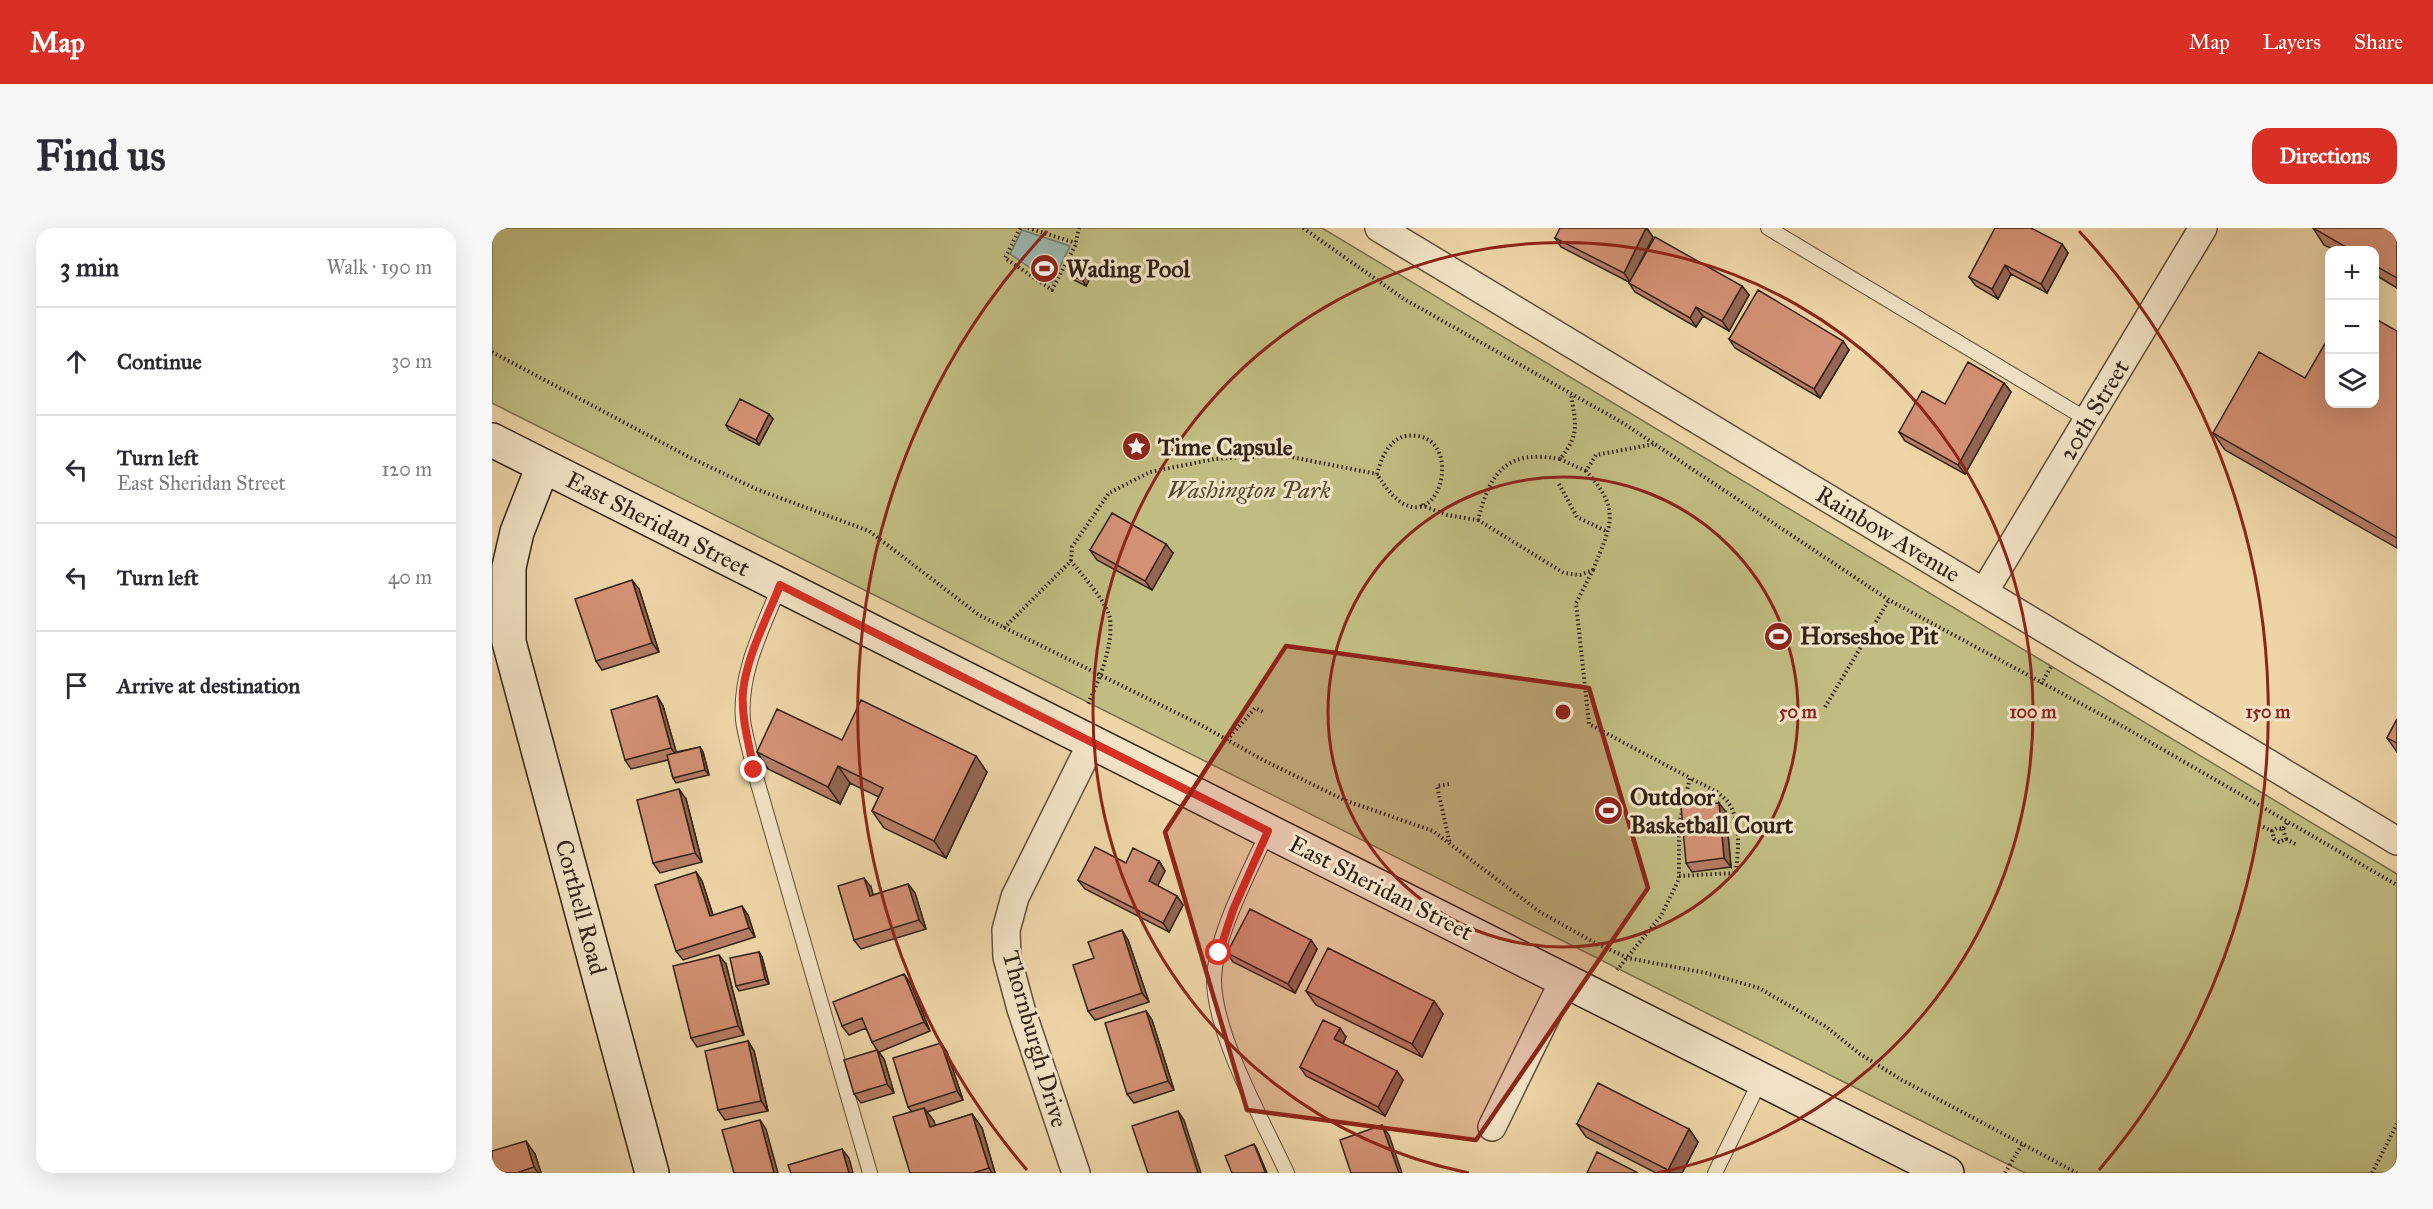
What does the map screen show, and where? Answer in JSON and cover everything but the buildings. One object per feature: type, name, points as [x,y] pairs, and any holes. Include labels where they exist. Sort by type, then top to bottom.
[{"type":"street","name":"Rainbow Avenue","points":[[1379,228],[2397,841]]},
{"type":"street","name":"20th Street","points":[[1984,592],[2088,420],[2196,231]]},
{"type":"street","name":"East Sheridan Street","points":[[492,440],[1947,1173]]},
{"type":"street","name":"Corthell Road","points":[[543,466],[517,532],[509,567],[501,629],[652,1173]]},
{"type":"street","name":"Thornburgh Drive","points":[[1076,1173],[1021,1009],[1007,957],[1006,930],[1015,897],[1083,738]]},
{"type":"street","points":[[1492,1127],[1564,980]]},
{"type":"lane","points":[[1768,228],[2088,420]]},
{"type":"lane","points":[[780,585],[751,657],[743,691],[744,721],[754,770],[870,1173]]},
{"type":"lane","points":[[1268,831],[1233,910],[1214,979],[1217,1011],[1226,1038],[1287,1173]]},
{"type":"lane","points":[[1715,1173],[1761,1079]]},
{"type":"path","points":[[1020,228],[1005,258],[1052,290],[1076,243],[1079,228]]},
{"type":"path","points":[[1028,228],[1076,243]]},
{"type":"path","points":[[1302,228],[1404,299],[1571,393],[1655,444],[1889,600],[2124,727],[2397,885]]},
{"type":"path","points":[[492,352],[688,457],[756,489],[869,531],[979,615],[1004,628],[1101,675],[1344,800],[1426,827],[1540,912],[1628,958],[1706,973],[1759,988],[1825,1026],[1860,1054],[1902,1080],[2077,1173]]},
{"type":"path","points":[[1560,459],[1573,443],[1576,428],[1571,393]]},
{"type":"path","points":[[1415,435],[1429,442],[1441,453],[1444,477],[1439,492],[1421,505],[1412,508],[1400,504],[1386,489],[1377,474],[1380,460],[1389,446],[1402,437],[1415,435]]},
{"type":"path","points":[[1586,471],[1596,455],[1655,444]]},
{"type":"path","points":[[1004,628],[1071,561],[1072,547],[1109,493],[1150,472],[1215,459],[1281,455],[1377,474]]},
{"type":"path","points":[[1478,520],[1494,476],[1507,464],[1541,455],[1560,459],[1586,471],[1604,491],[1611,513],[1608,532],[1593,570],[1576,603],[1589,724],[1723,796],[1733,810],[1739,839],[1736,873],[1679,876]]},
{"type":"path","points":[[1559,484],[1577,517],[1608,532]]},
{"type":"path","points":[[1421,505],[1447,515],[1478,520],[1564,573],[1580,575],[1593,570]]},
{"type":"path","points":[[1071,561],[1092,588],[1110,618],[1101,675],[1083,738]]},
{"type":"path","points":[[1825,707],[1889,600]]},
{"type":"path","points":[[1227,740],[1255,708],[1265,713]]},
{"type":"path","points":[[1594,995],[1628,958],[1661,916],[1679,876],[1679,825],[1690,778]]},
{"type":"path","points":[[1449,783],[1437,786],[1450,845]]},
{"type":"path","points":[[2288,821],[2283,829],[2286,839],[2297,845]]},
{"type":"path","points":[[2259,825],[2272,831]]},
{"type":"path","points":[[2272,831],[2277,828],[2283,829]]},
{"type":"path","points":[[2272,831],[2274,839],[2279,842],[2286,839]]},
{"type":"path","points":[[2372,1173],[2397,1124]]},
{"type":"path","points":[[2005,1173],[2023,1143]]},
{"type":"highlighted area","points":[[1286,646],[1589,688],[1648,888],[1476,1140],[1247,1110],[1165,832]]},
{"type":"green space","name":"Washington Park","points":[[492,228],[1322,228],[2397,874],[2397,1159],[2390,1173],[2025,1173],[492,403]]},
{"type":"water","name":"Wading Pool","points":[[1022,230],[1070,246],[1052,283],[1010,254]]},
{"type":"place","name":"Wading Pool","points":[[1045,269]]},
{"type":"place","name":"Time Capsule","points":[[1137,447]]},
{"type":"place","name":"Horseshoe Pit","points":[[1779,636]]},
{"type":"place","name":"Outdoor Basketball Court","points":[[1609,811]]},
{"type":"route","points":[[754,770],[744,721],[743,691],[751,657],[780,585],[1268,831],[1233,910],[1219,953]]}]
